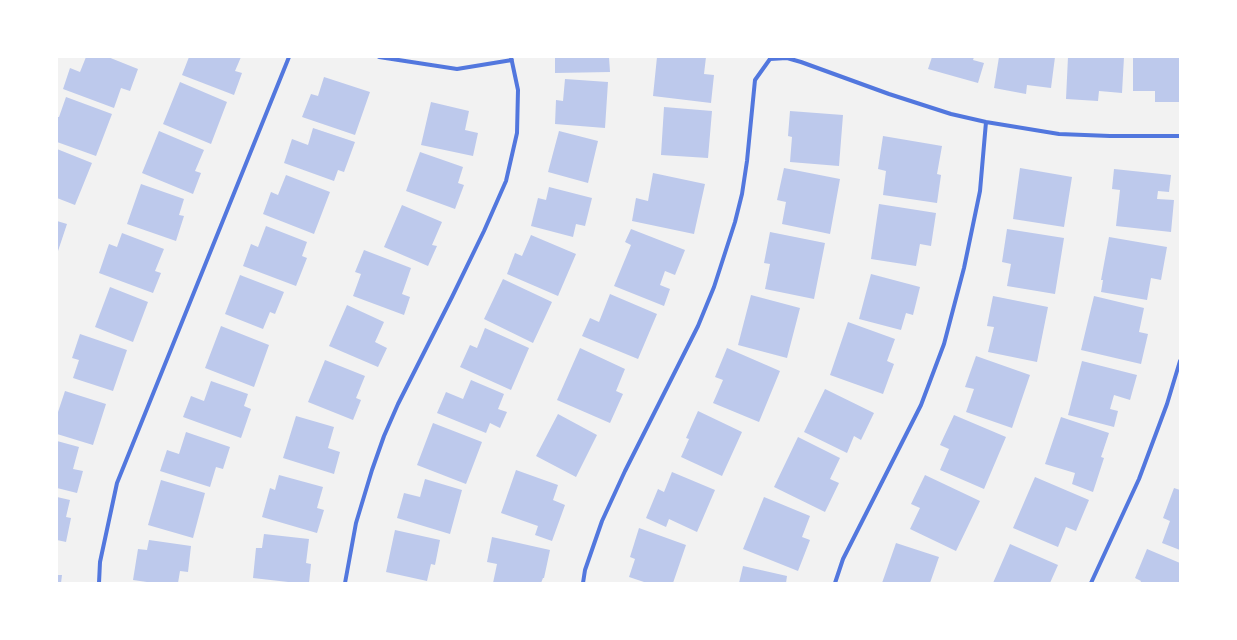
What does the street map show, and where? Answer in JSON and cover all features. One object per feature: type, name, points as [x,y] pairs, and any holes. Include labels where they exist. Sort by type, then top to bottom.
[{"type":"street","points":[[99,583],[100,562],[117,483],[289,57]]},
{"type":"street","points":[[345,583],[356,523],[384,436],[398,404],[452,298],[506,181],[516,133],[518,90],[511,59],[457,68],[379,57]]},
{"type":"street","points":[[583,583],[585,570],[602,521],[625,471],[698,326],[714,288],[735,222],[742,194],[747,161],[755,80],[770,59],[787,58],[801,62],[951,114],[986,122],[1059,134],[1180,136]]},
{"type":"street","points":[[835,583],[844,559],[921,404],[944,344],[964,268],[980,191],[986,122]]},
{"type":"street","points":[[1091,583],[1139,479],[1167,404],[1180,361]]},
{"type":"building","points":[[86,57],[108,57],[138,69],[130,91],[121,88],[114,108],[63,89],[70,68],[80,72]]},
{"type":"building","points":[[189,57],[241,57],[235,71],[242,73],[234,95],[182,75]]},
{"type":"building","points":[[555,57],[609,57],[610,72],[555,73]]},
{"type":"building","points":[[657,57],[706,57],[704,74],[714,75],[711,103],[653,96]]},
{"type":"building","points":[[932,57],[974,57],[973,60],[984,63],[978,83],[928,69]]},
{"type":"building","points":[[999,57],[1055,57],[1051,88],[1027,85],[1026,94],[994,88]]},
{"type":"building","points":[[1068,57],[1124,57],[1122,93],[1099,91],[1098,101],[1066,99]]},
{"type":"building","points":[[1133,57],[1180,57],[1180,102],[1155,102],[1155,91],[1133,91]]},
{"type":"building","points":[[324,77],[370,92],[355,135],[302,117],[311,94],[318,96]]},
{"type":"building","points":[[565,79],[608,82],[605,128],[555,124],[556,100],[563,101]]},
{"type":"building","points":[[180,82],[227,102],[211,144],[163,124]]},
{"type":"building","points":[[66,97],[112,114],[96,156],[57,142],[57,117],[59,117]]},
{"type":"building","points":[[431,102],[469,111],[465,130],[478,133],[473,156],[421,145]]},
{"type":"building","points":[[664,107],[712,111],[708,158],[661,155]]},
{"type":"building","points":[[790,111],[843,115],[839,166],[790,162],[792,137],[788,136]]},
{"type":"building","points":[[313,128],[355,142],[344,172],[338,170],[334,181],[284,163],[292,139],[308,145]]},
{"type":"building","points":[[159,131],[204,150],[195,171],[201,173],[193,194],[142,173]]},
{"type":"building","points":[[559,131],[598,141],[588,183],[548,172]]},
{"type":"building","points":[[883,136],[942,146],[937,174],[941,175],[937,203],[883,195],[886,171],[878,169]]},
{"type":"building","points":[[57,149],[92,163],[75,205],[57,198]]},
{"type":"building","points":[[420,152],[463,167],[458,183],[464,185],[455,209],[406,191]]},
{"type":"building","points":[[784,168],[840,179],[830,234],[782,224],[786,202],[777,200]]},
{"type":"building","points":[[1020,168],[1072,177],[1064,227],[1013,219]]},
{"type":"building","points":[[1114,169],[1171,175],[1169,192],[1158,191],[1157,199],[1174,200],[1171,232],[1116,226],[1120,190],[1112,189]]},
{"type":"building","points":[[653,173],[705,184],[694,234],[632,221],[636,198],[648,201]]},
{"type":"building","points":[[286,175],[330,192],[314,234],[263,214],[271,192],[278,195]]},
{"type":"building","points":[[141,184],[184,199],[179,215],[184,216],[176,241],[127,224]]},
{"type":"building","points":[[549,187],[592,198],[585,226],[576,224],[573,237],[531,226],[538,198],[546,200]]},
{"type":"building","points":[[879,204],[936,213],[931,246],[920,244],[916,266],[871,259]]},
{"type":"building","points":[[402,205],[442,222],[432,245],[437,246],[428,266],[384,247]]},
{"type":"building","points":[[57,221],[67,224],[57,254]]},
{"type":"building","points":[[266,226],[307,242],[302,256],[307,258],[296,286],[243,266],[251,244],[258,247]]},
{"type":"building","points":[[631,229],[685,250],[675,275],[665,271],[660,285],[670,289],[664,306],[614,286],[631,245],[625,242]]},
{"type":"building","points":[[1007,229],[1064,238],[1055,294],[1007,286],[1011,264],[1002,262]]},
{"type":"building","points":[[770,232],[825,243],[814,299],[765,289],[770,264],[764,263]]},
{"type":"building","points":[[122,233],[164,249],[155,271],[161,273],[153,293],[99,273],[109,244],[117,247]]},
{"type":"building","points":[[531,235],[576,254],[558,296],[507,274],[515,253],[522,256]]},
{"type":"building","points":[[1109,237],[1167,247],[1161,280],[1151,278],[1147,300],[1101,292],[1103,280],[1101,280]]},
{"type":"building","points":[[364,250],[411,268],[402,294],[410,297],[404,315],[353,296],[361,274],[355,272]]},
{"type":"building","points":[[871,274],[920,287],[913,315],[906,313],[901,330],[859,319]]},
{"type":"building","points":[[240,275],[284,292],[275,314],[270,312],[263,329],[225,314]]},
{"type":"building","points":[[503,279],[552,302],[533,343],[484,319]]},
{"type":"building","points":[[110,287],[148,302],[133,342],[95,327]]},
{"type":"building","points":[[610,294],[657,314],[638,359],[582,336],[590,318],[599,322]]},
{"type":"building","points":[[751,295],[800,308],[787,358],[738,345]]},
{"type":"building","points":[[993,296],[1048,307],[1037,362],[988,352],[994,327],[987,326]]},
{"type":"building","points":[[1094,296],[1144,308],[1139,332],[1148,334],[1141,364],[1081,350]]},
{"type":"building","points":[[347,305],[384,322],[375,342],[387,348],[378,367],[329,346]]},
{"type":"building","points":[[848,322],[895,339],[887,361],[894,364],[883,394],[830,375]]},
{"type":"building","points":[[221,326],[269,345],[254,387],[205,368]]},
{"type":"building","points":[[485,328],[529,348],[511,390],[460,367],[470,345],[477,348]]},
{"type":"building","points":[[80,334],[127,350],[113,391],[73,378],[79,360],[72,358]]},
{"type":"building","points":[[580,348],[625,369],[616,391],[623,394],[610,423],[557,400]]},
{"type":"building","points":[[727,348],[780,371],[759,422],[713,403],[723,380],[715,377]]},
{"type":"building","points":[[976,356],[1030,375],[1012,428],[966,412],[974,389],[965,387]]},
{"type":"building","points":[[325,360],[365,376],[356,398],[361,400],[353,420],[308,402]]},
{"type":"building","points":[[1082,361],[1137,375],[1130,400],[1114,395],[1110,409],[1118,411],[1114,427],[1068,415]]},
{"type":"building","points":[[471,380],[504,394],[498,409],[507,412],[500,428],[490,423],[486,433],[437,413],[446,392],[463,399]]},
{"type":"building","points":[[211,381],[248,394],[244,406],[251,409],[241,438],[183,417],[191,396],[204,401]]},
{"type":"building","points":[[825,389],[874,413],[861,440],[854,436],[847,453],[804,432]]},
{"type":"building","points":[[65,391],[106,404],[93,445],[57,434],[57,415]]},
{"type":"building","points":[[698,411],[742,432],[722,476],[681,457],[689,439],[686,438]]},
{"type":"building","points":[[558,414],[597,435],[576,477],[536,456]]},
{"type":"building","points":[[954,415],[1006,437],[984,489],[940,470],[949,449],[940,445]]},
{"type":"building","points":[[296,416],[334,427],[328,448],[340,452],[334,474],[283,458]]},
{"type":"building","points":[[1061,417],[1109,433],[1101,457],[1104,458],[1093,492],[1072,484],[1075,473],[1045,464]]},
{"type":"building","points":[[433,423],[482,442],[466,484],[417,465]]},
{"type":"building","points":[[186,432],[230,447],[223,469],[216,467],[210,487],[160,471],[167,450],[179,454]]},
{"type":"building","points":[[798,437],[840,458],[830,479],[839,483],[825,512],[774,487]]},
{"type":"building","points":[[57,441],[79,447],[73,469],[83,471],[77,493],[57,488]]},
{"type":"building","points":[[516,470],[558,485],[553,500],[565,505],[552,541],[535,535],[538,526],[501,513]]},
{"type":"building","points":[[672,472],[715,490],[697,532],[669,519],[666,527],[646,518],[658,489],[664,492]]},
{"type":"building","points":[[279,475],[323,487],[317,508],[324,510],[317,533],[262,517],[270,488],[275,490]]},
{"type":"building","points":[[925,475],[980,501],[956,551],[910,529],[920,508],[911,504]]},
{"type":"building","points":[[1035,477],[1089,500],[1076,531],[1066,527],[1058,547],[1013,528]]},
{"type":"building","points":[[425,479],[462,490],[450,534],[397,518],[404,493],[420,497]]},
{"type":"building","points":[[161,480],[205,493],[193,538],[148,525]]},
{"type":"building","points":[[1174,488],[1180,490],[1180,550],[1162,543],[1170,521],[1163,518]]},
{"type":"building","points":[[57,497],[70,500],[66,517],[71,518],[66,542],[57,540]]},
{"type":"building","points":[[764,497],[810,516],[802,537],[810,540],[798,571],[743,549]]},
{"type":"building","points":[[639,528],[686,545],[673,583],[647,583],[629,577],[635,559],[630,557]]},
{"type":"building","points":[[395,530],[440,540],[435,565],[431,564],[427,581],[386,572]]},
{"type":"building","points":[[264,534],[309,539],[306,563],[311,564],[309,583],[253,578],[256,548],[262,548]]},
{"type":"building","points":[[492,537],[550,550],[544,578],[541,583],[493,583],[497,564],[487,562]]},
{"type":"building","points":[[149,540],[191,546],[188,572],[180,571],[178,583],[154,583],[133,580],[138,549],[147,550]]},
{"type":"building","points":[[896,543],[939,557],[930,583],[882,583]]},
{"type":"building","points":[[1010,544],[1058,565],[1050,583],[993,583]]},
{"type":"building","points":[[1147,549],[1180,563],[1180,583],[1140,583],[1141,581],[1135,578]]},
{"type":"building","points":[[743,566],[787,576],[786,583],[739,583]]},
{"type":"building","points":[[57,575],[62,575],[61,583],[57,583]]}]
